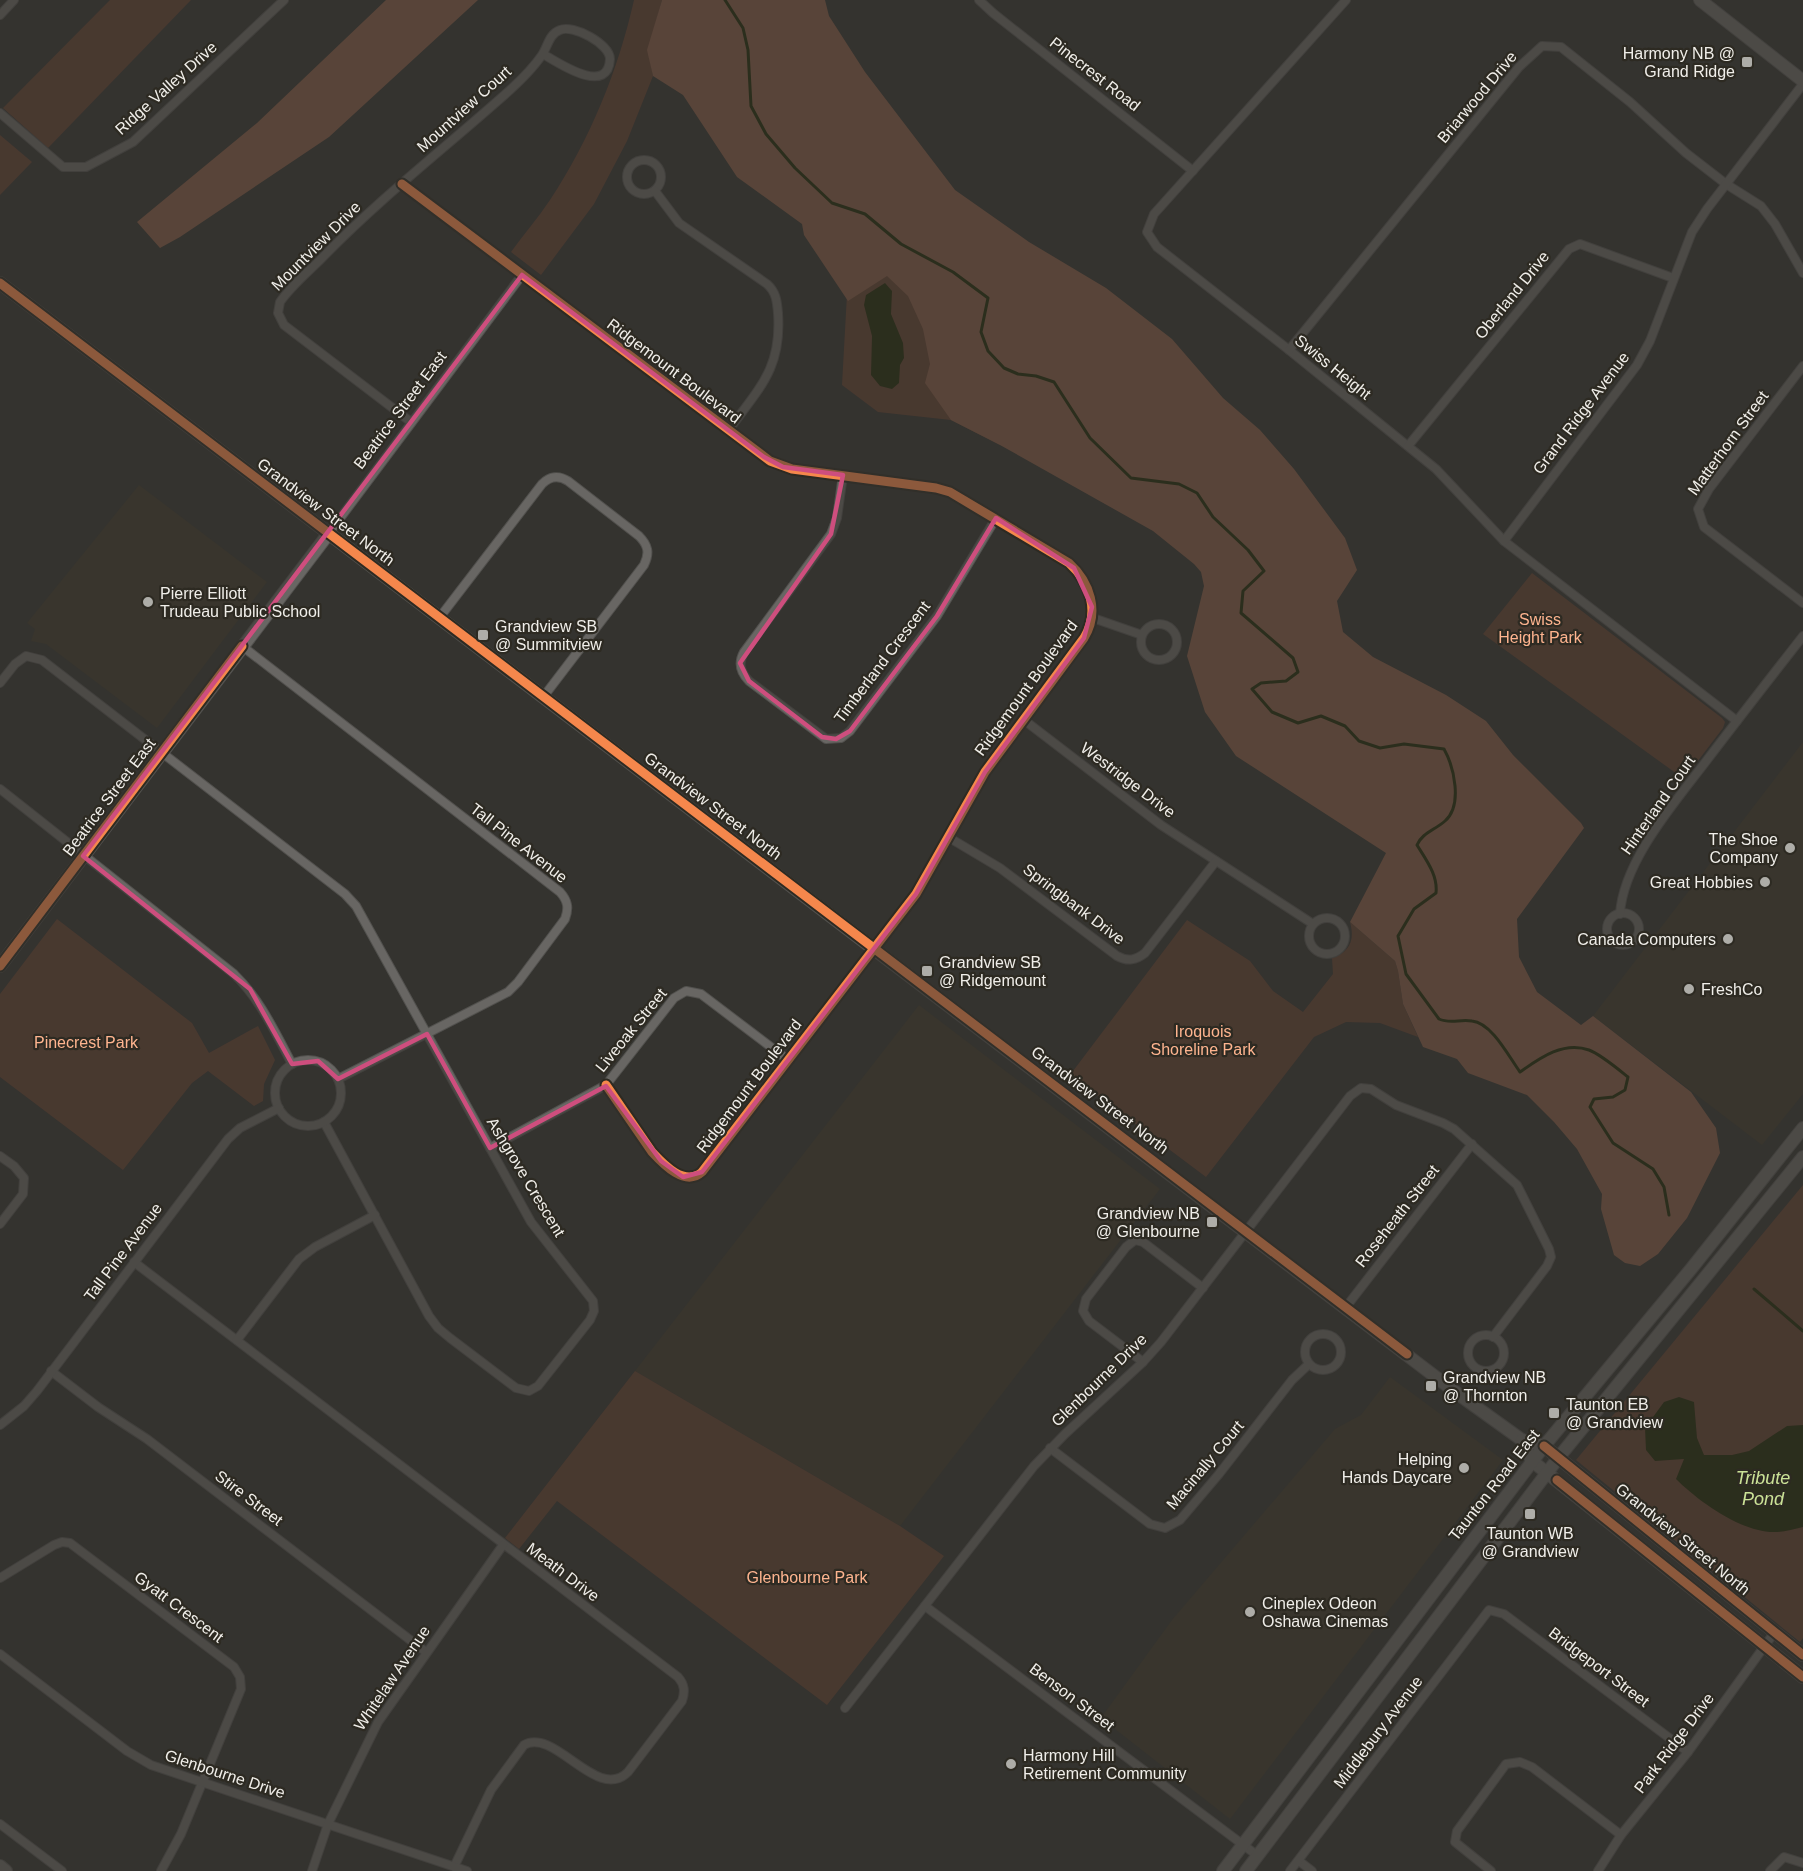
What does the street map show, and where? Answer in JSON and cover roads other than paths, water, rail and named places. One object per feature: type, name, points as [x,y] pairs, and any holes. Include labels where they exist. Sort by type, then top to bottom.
[{"type":"street","points":[[0,15],[14,0]]},
{"type":"street","name":"Ridge Valley Drive","points":[[0,113],[63,166],[86,167],[133,142],[284,0]]},
{"type":"street","name":"Pinecrest Road","points":[[979,0],[1193,171]]},
{"type":"street","name":"Swiss Height","points":[[1346,0],[1154,214],[1148,232],[1157,247],[1436,469],[1504,542],[1737,721]]},
{"type":"street","points":[[1700,0],[1803,82]]},
{"type":"street","name":"Mountview Court","points":[[402,184],[518,83],[543,54],[555,32],[563,28],[571,28],[603,45],[608,51],[610,61],[604,72],[592,77],[584,76],[543,54]]},
{"type":"street","name":"Briarwood Drive","points":[[1289,350],[1519,67],[1542,46],[1561,47],[1726,184]]},
{"type":"street","name":"Grand Ridge Avenue","points":[[1504,542],[1637,365],[1650,341],[1692,232],[1803,82]]},
{"type":"street","points":[[646,160],[656,164],[661,174],[661,181],[655,191],[644,195],[628,186],[626,175],[631,165],[646,160]]},
{"type":"street","name":"Ridgemount Boulevard","points":[[402,184],[764,458],[780,466],[941,488],[955,494],[1061,558],[1083,578],[1088,590],[1093,618],[1081,643],[985,772],[920,888],[706,1168],[691,1178],[676,1173],[655,1155],[606,1085]]},
{"type":"street","name":"Mountview Drive","points":[[402,184],[339,240],[283,298],[278,313],[281,321],[288,328],[411,422]]},
{"type":"street","points":[[1726,184],[1761,206],[1775,224],[1803,273]]},
{"type":"street","points":[[655,191],[679,223],[767,284],[776,296],[779,328],[778,348],[773,364],[766,378],[728,431]]},
{"type":"street","name":"Oberland Drive","points":[[1408,446],[1569,249],[1580,244],[1673,278]]},
{"type":"street","name":"Beatrice Street East","points":[[0,966],[522,275]]},
{"type":"street","name":"Grandview Street North","points":[[0,283],[1522,1440],[1544,1446],[1803,1655]]},
{"type":"street","name":"Matterhorn Street","points":[[1803,366],[1708,489],[1698,509],[1704,527],[1803,603]]},
{"type":"street","name":"Timberland Crescent","points":[[843,476],[837,518],[831,534],[744,652],[740,663],[742,673],[749,681],[826,739],[841,738],[850,731],[937,616],[996,518]]},
{"type":"street","points":[[440,617],[542,484],[556,477],[568,481],[642,539],[647,546],[648,554],[644,565],[544,696]]},
{"type":"street","points":[[1093,618],[1143,635]]},
{"type":"street","points":[[1155,625],[1171,628],[1176,638],[1176,649],[1167,658],[1155,660],[1145,653],[1141,642],[1143,635],[1155,625]]},
{"type":"street","name":"Hinterland Court","points":[[1620,914],[1620,900],[1639,854],[1803,636]]},
{"type":"street","name":"Tall Pine Avenue","points":[[242,646],[560,892],[568,909],[565,919],[513,987],[497,999],[338,1079]]},
{"type":"street","name":"Ashgrove Crescent","points":[[0,682],[19,659],[33,656],[42,660],[353,901],[536,1229],[588,1294],[594,1306],[590,1320],[543,1381],[534,1389],[524,1391],[516,1388],[476,1360],[438,1328],[429,1316],[324,1122]]},
{"type":"street","name":"Westridge Drive","points":[[1024,720],[1161,825],[1313,924]]},
{"type":"street","points":[[0,789],[214,956],[250,989],[264,1010],[292,1064]]},
{"type":"street","name":"Springbank Drive","points":[[948,837],[1000,868],[1117,956],[1128,960],[1139,957],[1150,947],[1216,861]]},
{"type":"street","points":[[1323,918],[1334,919],[1344,932],[1343,943],[1330,953],[1319,952],[1311,945],[1309,934],[1313,924],[1323,918]]},
{"type":"street","name":"Liveoak Street","points":[[490,1148],[606,1085],[675,998],[686,991],[700,994],[788,1060]]},
{"type":"street","points":[[309,1060],[318,1061],[333,1071],[338,1079],[341,1098],[338,1108],[324,1122],[303,1125],[293,1122],[279,1108],[275,1088],[284,1070],[292,1064],[309,1060]]},
{"type":"street","name":"Glenbourne Drive","points":[[845,1708],[1019,1484],[1050,1448],[1143,1362],[1161,1342],[1350,1096],[1361,1088],[1371,1089],[1402,1108],[1449,1126],[1472,1144]]},
{"type":"street","name":"Tall Pine Avenue","points":[[0,1425],[24,1406],[232,1135],[244,1126],[279,1108]]},
{"type":"street","name":"Taunton Road East","points":[[1222,1871],[1532,1461],[1691,1269],[1803,1128]]},
{"type":"street","points":[[1472,1144],[1517,1185],[1551,1254],[1547,1266],[1493,1337]]},
{"type":"street","name":"Roseheath Street","points":[[1346,1307],[1472,1144]]},
{"type":"street","points":[[0,1156],[14,1166],[24,1178],[23,1194],[0,1224]]},
{"type":"street","name":"Taunton Road East","points":[[1246,1871],[1547,1472],[1803,1157]]},
{"type":"street","points":[[237,1340],[299,1259],[315,1247],[375,1215]]},
{"type":"street","points":[[1143,1362],[1089,1321],[1083,1311],[1086,1299],[1126,1247],[1135,1240],[1143,1242],[1203,1288]]},
{"type":"street","name":"Meath Drive","points":[[134,1263],[678,1677],[683,1684],[684,1692],[681,1701],[628,1772],[617,1779],[609,1779],[596,1774],[540,1742],[532,1741],[524,1745],[491,1790],[454,1867]]},
{"type":"street","points":[[1322,1334],[1337,1342],[1341,1352],[1334,1366],[1323,1370],[1313,1368],[1309,1364],[1305,1348],[1311,1338],[1322,1334]]},
{"type":"street","points":[[1482,1336],[1493,1337],[1498,1340],[1504,1350],[1502,1362],[1493,1370],[1476,1368],[1469,1359],[1469,1347],[1472,1342],[1482,1336]]},
{"type":"street","name":"Macinally Court","points":[[1050,1448],[1150,1524],[1160,1528],[1170,1527],[1180,1520],[1209,1487],[1292,1380],[1309,1364]]},
{"type":"street","name":"Stire Street","points":[[51,1371],[98,1407],[147,1439],[426,1652]]},
{"type":"street","name":"Grandview Street North","points":[[1522,1440],[1532,1461],[1803,1677]]},
{"type":"street","name":"Gyatt Crescent","points":[[0,1578],[54,1545],[62,1542],[70,1543],[234,1667],[240,1677],[241,1689],[174,1849],[161,1871]]},
{"type":"street","name":"Whitelaw Avenue","points":[[312,1871],[328,1824],[374,1727],[503,1545]]},
{"type":"street","points":[[1676,1576],[1686,1561]]},
{"type":"street","name":"Benson Street","points":[[925,1606],[1258,1856]]},
{"type":"street","name":"Bridgeport Street","points":[[1489,1610],[1504,1614],[1688,1752]]},
{"type":"street","name":"Middlebury Avenue","points":[[1290,1871],[1489,1610]]},
{"type":"street","name":"Park Ridge Drive","points":[[1598,1871],[1621,1835],[1688,1752],[1774,1633]]},
{"type":"street","name":"Glenbourne Drive","points":[[0,1655],[135,1756],[158,1768],[467,1871]]},
{"type":"street","points":[[1491,1871],[1455,1842],[1456,1831],[1506,1764],[1520,1762],[1532,1767],[1621,1835]]},
{"type":"street","points":[[0,1824],[62,1871]]},
{"type":"street","points":[[1770,1871],[1784,1857],[1803,1863]]},
{"type":"street","points":[[1299,1861],[1312,1871]]},
{"type":"street","points":[[0,1866],[6,1871]]},
{"type":"water","points":[[885,283],[892,291],[891,314],[903,343],[904,358],[900,365],[899,383],[892,389],[880,386],[871,375],[872,336],[864,305],[866,295]]},
{"type":"water","name":"Tribute Pond","points":[[1679,1397],[1694,1402],[1697,1438],[1704,1455],[1732,1455],[1749,1451],[1787,1426],[1803,1425],[1803,1527],[1775,1532],[1762,1531],[1735,1521],[1708,1506],[1676,1479],[1684,1459],[1655,1461],[1646,1450],[1645,1428],[1664,1402]]},
{"type":"waterway","points":[[725,0],[743,28],[748,50],[751,106],[766,134],[795,168],[832,203],[865,214],[901,244],[953,272],[988,298],[981,332],[988,351],[1004,368],[1018,374],[1036,376],[1054,382],[1090,438],[1131,478],[1179,484],[1197,493],[1213,517],[1248,550],[1264,571],[1243,591],[1241,613],[1293,658],[1298,672],[1286,681],[1261,683],[1252,689],[1272,712],[1298,723],[1321,716],[1345,726],[1359,741],[1380,748],[1404,744],[1444,749],[1451,766],[1455,786],[1454,806],[1445,821],[1425,835],[1417,845],[1433,874],[1436,893],[1414,909],[1398,936],[1406,974],[1439,1019],[1479,1023],[1493,1034],[1520,1072],[1552,1052],[1579,1048],[1598,1055],[1628,1077],[1625,1090],[1613,1097],[1594,1099],[1590,1107],[1613,1143],[1653,1169],[1664,1187],[1669,1215]]},
{"type":"waterway","points":[[1754,1289],[1803,1331]]},
{"type":"place","name":"Harmony NB @ Grand Ridge","points":[[1747,62]]},
{"type":"place","name":"Pierre Elliott Trudeau Public School","points":[[148,602]]},
{"type":"place","name":"Grandview SB @ Summitview","points":[[483,635]]},
{"type":"place","name":"The Shoe Company","points":[[1790,848]]},
{"type":"place","name":"Great Hobbies","points":[[1765,882]]},
{"type":"place","name":"Canada Computers","points":[[1728,939]]},
{"type":"place","name":"Grandview SB @ Ridgemount","points":[[927,971]]},
{"type":"place","name":"FreshCo","points":[[1689,989]]},
{"type":"place","name":"Grandview NB @ Glenbourne","points":[[1212,1222]]},
{"type":"place","name":"Grandview NB @ Thornton","points":[[1431,1386]]},
{"type":"place","name":"Taunton EB @ Grandview","points":[[1554,1413]]},
{"type":"place","name":"Helping Hands Daycare","points":[[1464,1468]]},
{"type":"place","name":"Taunton WB @ Grandview","points":[[1530,1514]]},
{"type":"place","name":"Cineplex Odeon Oshawa Cinemas","points":[[1250,1612]]},
{"type":"place","name":"Harmony Hill Retirement Community","points":[[1011,1764]]},
{"type":"park label","name":"Swiss Height Park","points":[[1540,628]]},
{"type":"park label","name":"Iroquois Shoreline Park","points":[[1203,1040]]},
{"type":"park label","name":"Pinecrest Park","points":[[86,1042]]},
{"type":"park label","name":"Glenbourne Park","points":[[807,1577]]}]
